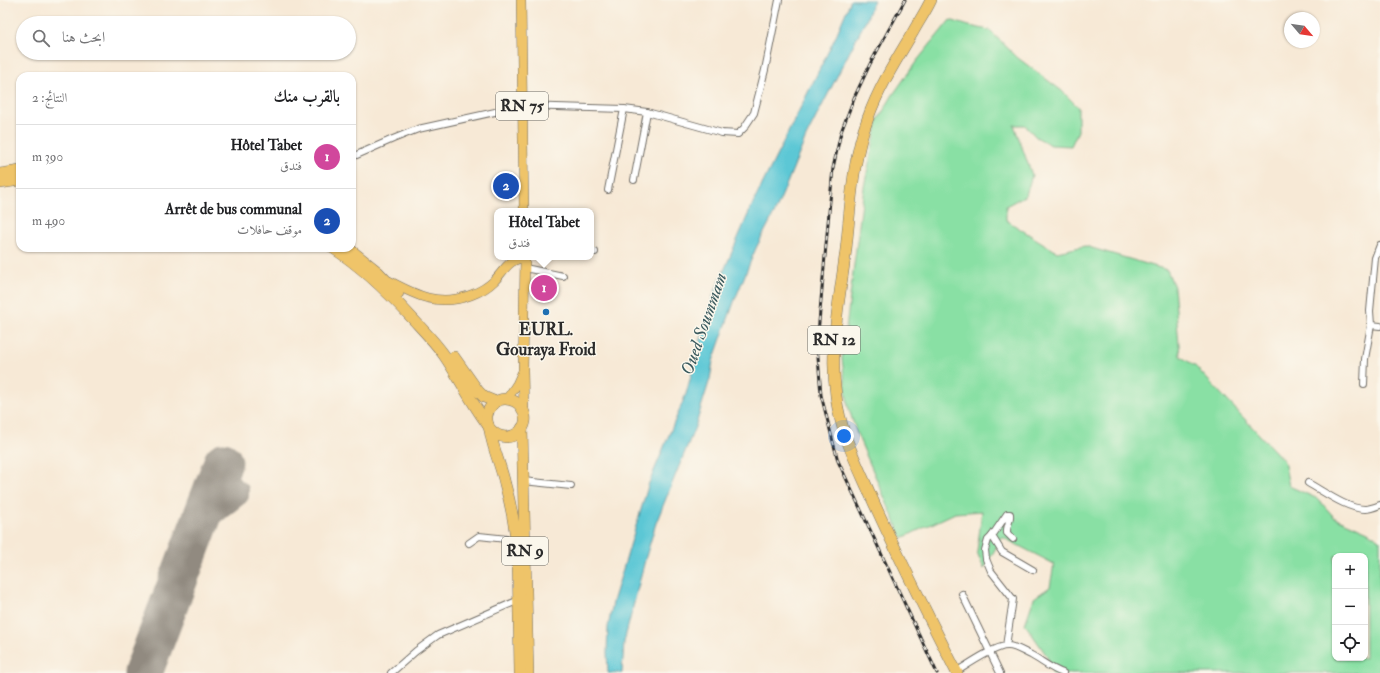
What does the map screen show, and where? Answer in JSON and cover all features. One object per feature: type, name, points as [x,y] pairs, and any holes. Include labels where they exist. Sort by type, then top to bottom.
[{"type":"highway","name":"RN 12","points":[[931,0],[874,103],[861,140],[854,169],[837,314],[833,365],[838,407],[848,445],[881,519],[956,672]]},
{"type":"highway","points":[[0,174],[16,172]]},
{"type":"highway","points":[[0,183],[16,181]]},
{"type":"highway","name":"RN 9","points":[[339,252],[357,265],[391,295],[437,345],[489,427],[491,439],[508,494],[516,540],[520,673]]},
{"type":"highway","points":[[353,252],[385,279],[448,347],[478,391],[484,397],[502,400],[518,403],[524,412],[525,417],[522,428],[519,432],[509,437],[498,436],[489,427],[487,414],[492,405],[502,400]]},
{"type":"highway","name":"RN 9","points":[[522,428],[528,673]]},
{"type":"main road","name":"RN 75","points":[[521,0],[524,208]]},
{"type":"main road","points":[[385,279],[417,295],[444,301],[451,301],[479,292],[494,282],[513,260]]},
{"type":"main road","points":[[524,412],[523,370],[525,260]]},
{"type":"main road","points":[[502,400],[517,384],[523,370]]},
{"type":"street","points":[[356,155],[418,129],[522,106],[624,109],[647,112],[722,132],[738,134],[754,113],[766,70],[779,0]]},
{"type":"street","points":[[608,190],[624,109]]},
{"type":"street","points":[[634,180],[647,112]]},
{"type":"street","points":[[1364,384],[1371,325],[1370,311],[1374,265],[1380,244]]},
{"type":"street","points":[[525,268],[563,276]]},
{"type":"street","points":[[1371,325],[1380,326]]},
{"type":"street","points":[[523,481],[572,486]]},
{"type":"street","points":[[1308,483],[1357,508],[1365,509],[1380,505]]},
{"type":"street","points":[[1006,646],[1013,599],[991,571],[988,565],[985,550],[986,544],[1008,514],[1010,517],[1007,530],[1009,536],[1013,539]]},
{"type":"street","points":[[468,543],[479,536],[516,540]]},
{"type":"street","points":[[992,536],[1002,552],[1033,570]]},
{"type":"street","points":[[962,594],[1000,673]]},
{"type":"street","points":[[391,673],[433,638],[518,600]]},
{"type":"street","points":[[956,672],[989,652],[1010,646],[1032,655],[1046,665],[1063,673]]},
{"type":"green space","points":[[950,20],[989,30],[1018,58],[1062,91],[1078,107],[1078,131],[1071,146],[1051,145],[1036,137],[1025,125],[1014,125],[1032,175],[1026,195],[1006,206],[1006,220],[1057,252],[1085,246],[1167,270],[1174,287],[1180,356],[1195,366],[1284,461],[1289,486],[1318,499],[1334,517],[1368,532],[1380,540],[1380,673],[1053,673],[1047,656],[1025,624],[1034,598],[1050,587],[1054,564],[1002,537],[984,569],[977,552],[982,511],[955,513],[902,538],[857,434],[848,406],[842,359],[864,187],[878,120],[892,96],[916,62]]},
{"type":"water","points":[[851,0],[874,0],[867,18],[806,137],[776,210],[756,248],[734,302],[713,361],[710,379],[695,427],[656,523],[624,642],[622,673],[608,673],[608,627],[613,602],[649,483],[686,394],[713,296],[753,203],[835,38]]},
{"type":"taxiway","points":[[197,531],[241,496],[241,490],[224,478],[218,476]]},
{"type":"runway","points":[[143,673],[223,462]]},
{"type":"railway","points":[[905,0],[870,64],[854,98],[841,132],[833,168],[817,344],[821,395],[838,461],[937,673]]},
{"type":"place","name":"Arrêt de bus communal","points":[[506,186]]},
{"type":"place","name":"Hôtel Tabet","points":[[544,288]]},
{"type":"place","name":"EURL. Gouraya Froid","points":[[546,312]]},
{"type":"water label","name":"Oued Soummam","points":[[704,324]]}]
